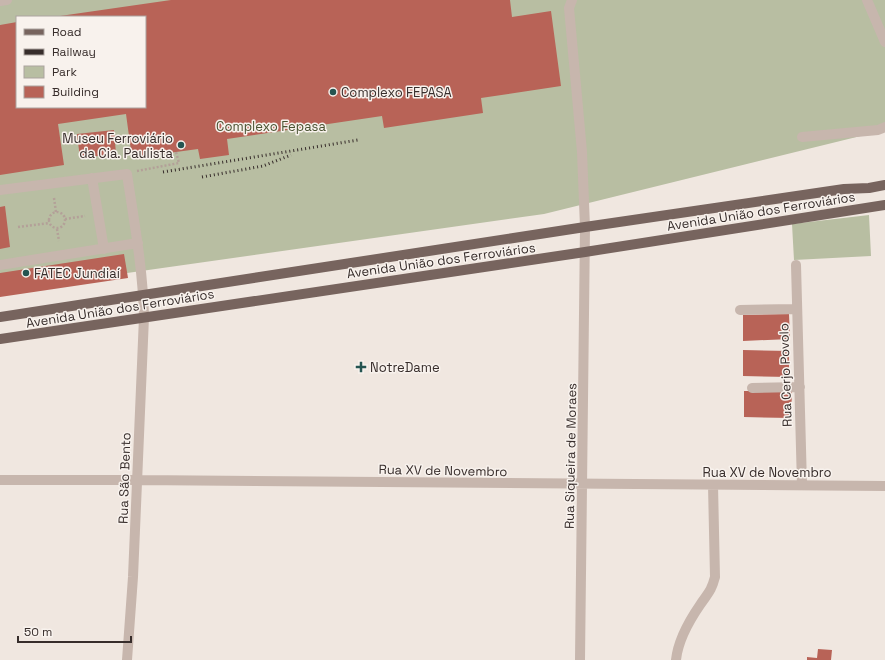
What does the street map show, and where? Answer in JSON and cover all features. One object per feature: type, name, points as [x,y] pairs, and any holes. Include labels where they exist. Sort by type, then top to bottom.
[{"type":"main road","points":[[844,189],[885,178]]},
{"type":"main road","name":"Avenida União dos Ferroviários","points":[[0,317],[144,296],[585,226],[844,189],[869,188],[885,185]]},
{"type":"main road","name":"Avenida União dos Ferroviários","points":[[0,339],[585,252],[885,204]]},
{"type":"street","points":[[0,1],[7,0]]},
{"type":"street","name":"Rua Siqueira de Moraes","points":[[572,0],[569,8],[582,152],[585,226],[580,660]]},
{"type":"street","points":[[866,0],[885,42]]},
{"type":"street","points":[[802,137],[878,130],[885,127]]},
{"type":"street","points":[[0,190],[127,174]]},
{"type":"street","name":"Rua São Bento","points":[[127,174],[138,244],[144,296],[137,480],[129,577],[127,660]]},
{"type":"street","points":[[92,178],[104,249]]},
{"type":"street","points":[[0,265],[138,244]]},
{"type":"street","name":"Rua Cerjo Povolo","points":[[796,265],[802,485]]},
{"type":"street","points":[[740,310],[796,309]]},
{"type":"street","points":[[752,388],[800,387]]},
{"type":"street","name":"Rua XV de Novembro","points":[[0,480],[885,486]]},
{"type":"street","points":[[676,660],[677,648],[690,619],[712,590],[715,577],[713,485]]},
{"type":"path","points":[[127,174],[179,163],[176,152]]},
{"type":"path","points":[[54,198],[56,212]]},
{"type":"path","points":[[56,212],[62,214],[65,219],[64,224],[57,229]]},
{"type":"path","points":[[49,223],[50,216],[56,212]]},
{"type":"path","points":[[65,219],[85,216]]},
{"type":"path","points":[[18,226],[49,223]]},
{"type":"path","points":[[49,223],[52,227],[57,229]]},
{"type":"path","points":[[57,229],[59,241]]},
{"type":"green space","name":"Complexo Fepasa","points":[[0,0],[885,0],[885,130],[544,214],[0,291]]},
{"type":"green space","points":[[869,215],[871,256],[794,260],[792,224]]},
{"type":"building","name":"Complexo FEPASA","points":[[171,0],[510,0],[512,17],[551,11],[561,86],[481,98],[483,113],[384,128],[382,116],[227,139],[229,155],[200,159],[198,149],[132,158],[126,114],[58,124],[64,165],[0,175],[0,25],[16,22],[16,108],[146,108],[146,16],[60,16]]},
{"type":"building","points":[[114,130],[116,154],[80,158],[77,134]]},
{"type":"building","points":[[5,206],[10,247],[0,249],[0,207]]},
{"type":"building","points":[[124,254],[128,278],[0,297],[0,273]]},
{"type":"building","points":[[789,314],[790,339],[743,341],[743,315]]},
{"type":"building","points":[[743,350],[789,351],[789,377],[743,376]]},
{"type":"building","points":[[744,391],[792,391],[791,418],[744,417]]},
{"type":"building","points":[[818,649],[832,650],[831,660],[807,660],[807,657],[817,658]]},
{"type":"railway","points":[[163,172],[358,140]]},
{"type":"railway","points":[[202,177],[263,166],[291,155]]},
{"type":"place","name":"Complexo FEPASA","points":[[333,92]]},
{"type":"place","name":"Museu Ferroviário da Cia. Paulista","points":[[181,145]]},
{"type":"place","name":"FATEC Jundiaí","points":[[26,273]]},
{"type":"place","name":"NotreDame","points":[[361,367]]}]
